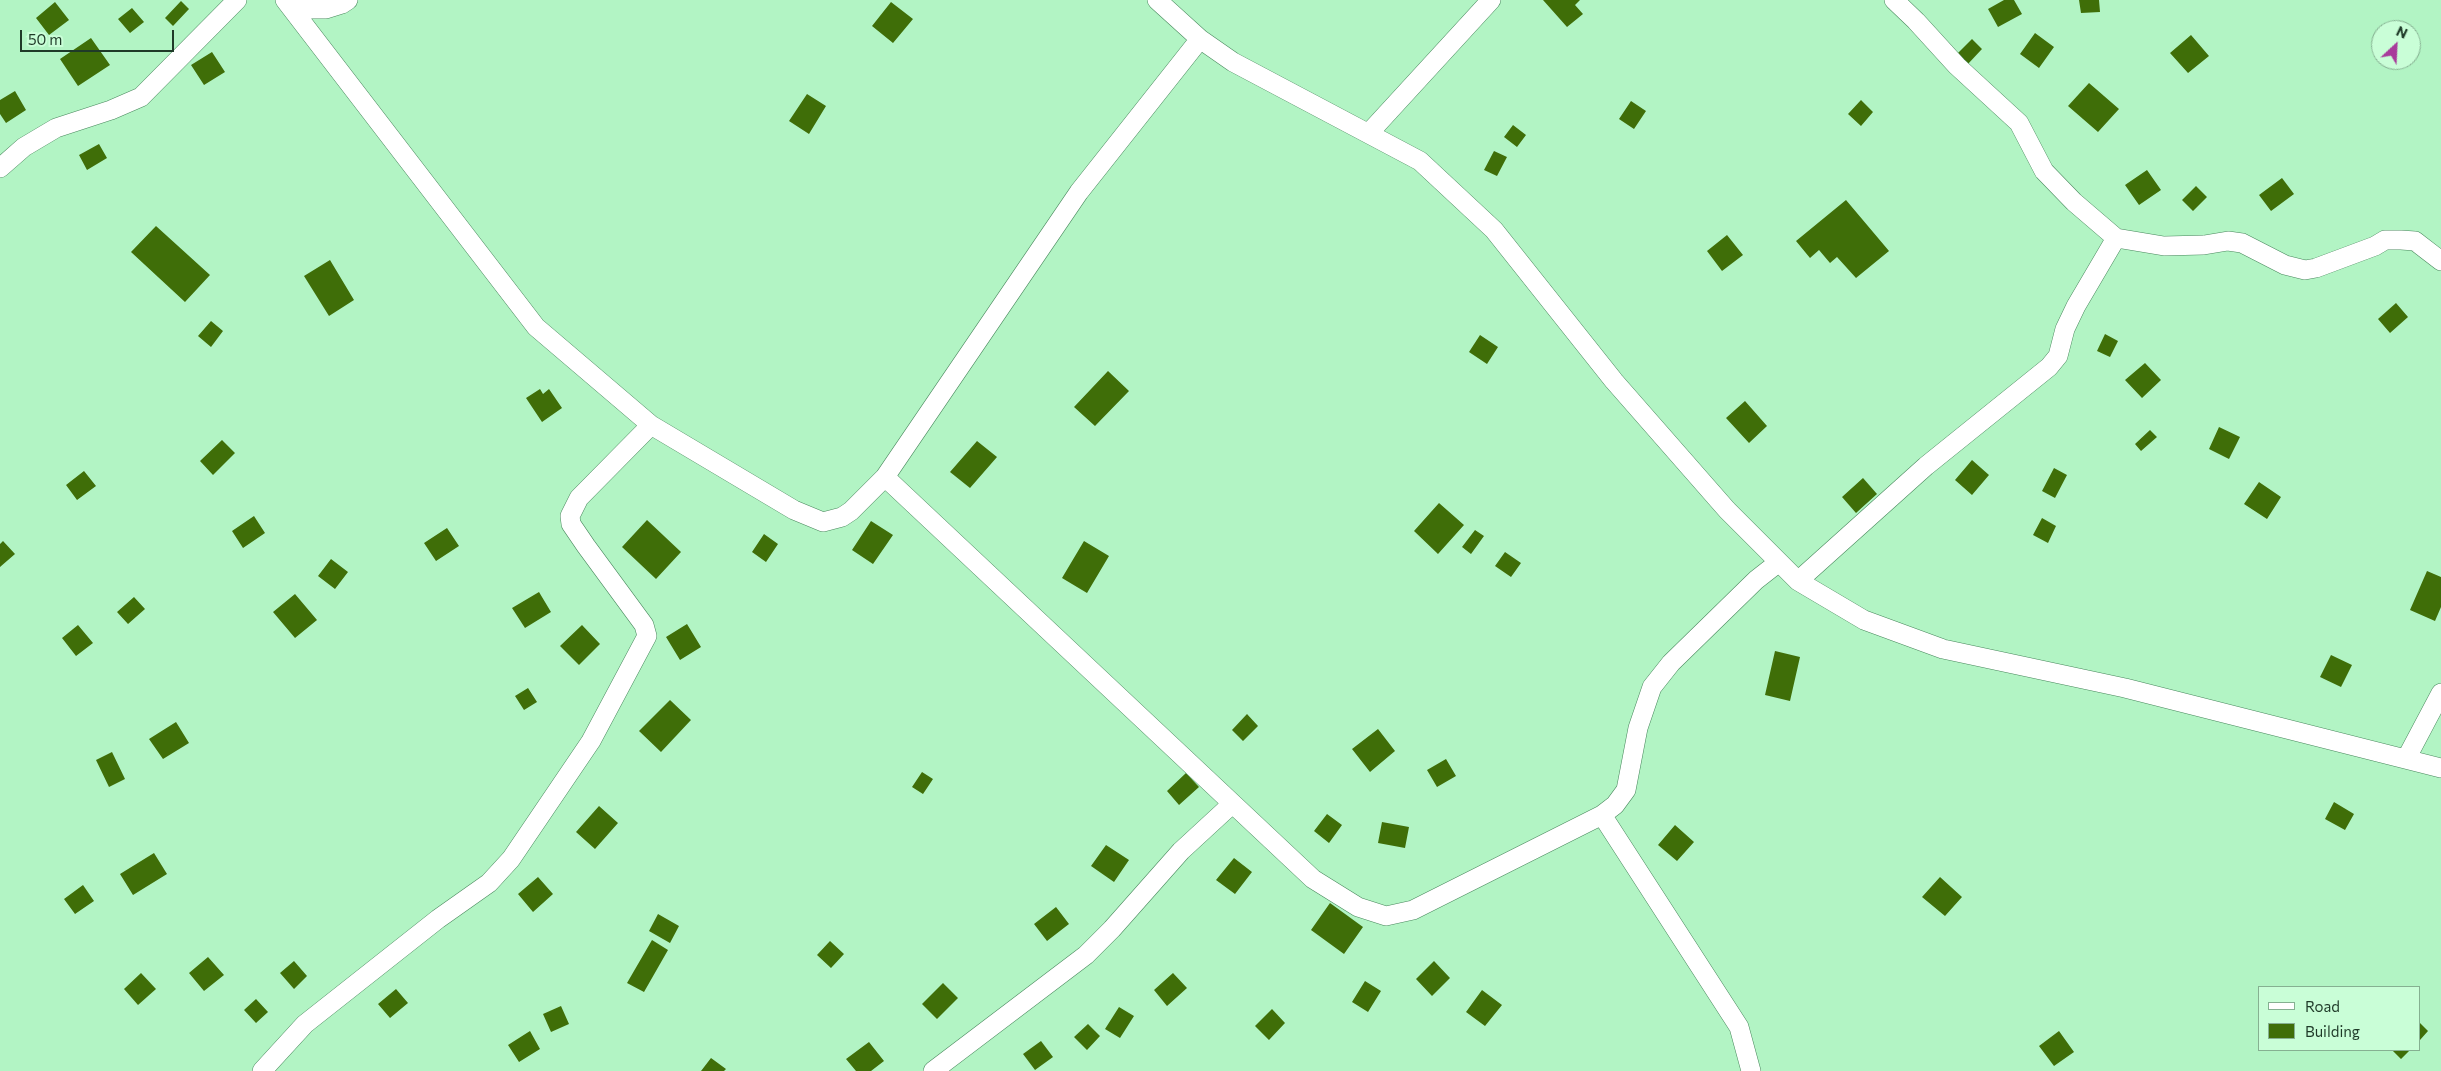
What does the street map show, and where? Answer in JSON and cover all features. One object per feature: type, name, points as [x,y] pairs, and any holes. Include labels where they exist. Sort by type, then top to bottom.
[{"type":"street","points":[[0,168],[24,148],[56,128],[111,110],[141,97],[169,71],[237,0]]},
{"type":"street","points":[[285,0],[308,9],[326,8],[342,4],[348,0]]},
{"type":"street","points":[[285,0],[536,327],[651,425],[794,510],[823,522],[842,517],[851,511],[886,478],[1079,192],[1200,39]]},
{"type":"street","points":[[1157,0],[1200,39],[1233,62],[1420,161],[1494,230],[1614,382],[1727,510],[1798,581],[1864,620],[1943,648],[2126,688],[2441,768]]},
{"type":"street","points":[[1370,133],[1491,0]]},
{"type":"street","points":[[1894,0],[1957,66],[2019,123],[2044,171],[2074,202],[2116,238],[2164,246],[2204,245],[2228,241],[2242,243],[2285,265],[2305,270],[2316,268],[2375,246],[2385,240],[2415,241],[2441,261]]},
{"type":"street","points":[[1798,581],[1926,466],[2049,367],[2058,356],[2066,329],[2076,306],[2116,238]]},
{"type":"street","points":[[262,1071],[305,1024],[423,931],[489,883],[528,835],[591,741],[647,636],[644,624],[586,546],[572,524],[570,516],[578,498],[651,425]]},
{"type":"street","points":[[886,478],[1314,879],[1358,907],[1386,916],[1413,910],[1602,815],[1615,805],[1626,790],[1638,728],[1652,687],[1671,663],[1756,580],[1779,562]]},
{"type":"street","points":[[2406,759],[2441,693]]},
{"type":"street","points":[[933,1071],[1086,955],[1112,929],[1181,851],[1232,804]]},
{"type":"street","points":[[1602,815],[1739,1027],[1751,1071]]},
{"type":"building","points":[[1543,0],[1580,0],[1575,5],[1583,14],[1567,27]]},
{"type":"building","points":[[2004,0],[2014,0],[2022,14],[1998,27],[1988,9]]},
{"type":"building","points":[[2079,0],[2099,0],[2100,12],[2081,13]]},
{"type":"building","points":[[181,1],[189,9],[173,26],[165,18]]},
{"type":"building","points":[[55,2],[69,20],[49,35],[36,18]]},
{"type":"building","points":[[891,2],[913,19],[893,43],[872,26]]},
{"type":"building","points":[[132,8],[144,22],[130,33],[118,19]]},
{"type":"building","points":[[2035,33],[2054,47],[2039,68],[2020,54]]},
{"type":"building","points":[[2191,35],[2209,56],[2188,73],[2170,53]]},
{"type":"building","points":[[91,38],[110,65],[78,86],[60,59]]},
{"type":"building","points":[[1972,39],[1982,49],[1967,65],[1956,55]]},
{"type":"building","points":[[212,52],[225,72],[204,85],[191,65]]},
{"type":"building","points":[[2089,83],[2119,109],[2098,132],[2068,106]]},
{"type":"building","points":[[15,91],[26,110],[6,123],[0,114],[0,100]]},
{"type":"building","points":[[807,94],[826,106],[809,134],[789,121]]},
{"type":"building","points":[[1861,100],[1873,112],[1861,126],[1848,114]]},
{"type":"building","points":[[1631,101],[1646,111],[1634,129],[1619,119]]},
{"type":"building","points":[[1513,125],[1526,135],[1517,147],[1504,137]]},
{"type":"building","points":[[99,144],[107,158],[87,170],[79,155]]},
{"type":"building","points":[[1494,151],[1507,157],[1497,176],[1484,170]]},
{"type":"building","points":[[2147,170],[2161,190],[2139,205],[2125,185]]},
{"type":"building","points":[[2282,178],[2294,194],[2271,211],[2259,195]]},
{"type":"building","points":[[2196,186],[2207,197],[2193,211],[2182,200]]},
{"type":"building","points":[[1846,200],[1889,251],[1856,278],[1837,257],[1830,263],[1819,250],[1810,258],[1796,241]]},
{"type":"building","points":[[156,226],[210,275],[185,302],[131,252]]},
{"type":"building","points":[[1727,235],[1743,255],[1722,271],[1707,251]]},
{"type":"building","points":[[330,260],[354,300],[329,316],[304,276]]},
{"type":"building","points":[[2396,303],[2408,317],[2390,333],[2378,319]]},
{"type":"building","points":[[211,321],[223,331],[211,347],[198,336]]},
{"type":"building","points":[[2105,334],[2118,341],[2110,357],[2097,351]]},
{"type":"building","points":[[1480,335],[1498,347],[1487,364],[1469,352]]},
{"type":"building","points":[[2145,363],[2161,380],[2142,398],[2125,380]]},
{"type":"building","points":[[1108,371],[1129,391],[1095,426],[1074,407]]},
{"type":"building","points":[[540,389],[543,394],[549,389],[562,408],[542,422],[526,398]]},
{"type":"building","points":[[1745,401],[1767,426],[1749,443],[1726,418]]},
{"type":"building","points":[[2219,427],[2240,437],[2229,459],[2209,449]]},
{"type":"building","points":[[2150,430],[2157,437],[2141,451],[2135,444]]},
{"type":"building","points":[[222,440],[235,453],[213,475],[200,461]]},
{"type":"building","points":[[977,441],[997,457],[970,488],[950,472]]},
{"type":"building","points":[[1972,460],[1989,475],[1972,495],[1955,480]]},
{"type":"building","points":[[2054,468],[2067,475],[2055,498],[2042,491]]},
{"type":"building","points":[[84,471],[96,486],[77,500],[66,485]]},
{"type":"building","points":[[1863,478],[1877,494],[1856,513],[1842,497]]},
{"type":"building","points":[[2259,482],[2281,497],[2267,519],[2244,504]]},
{"type":"building","points":[[1439,503],[1464,525],[1438,554],[1414,531]]},
{"type":"building","points":[[254,516],[265,533],[243,548],[232,531]]},
{"type":"building","points":[[2042,518],[2056,526],[2048,543],[2033,535]]},
{"type":"building","points":[[647,520],[681,552],[656,579],[622,547]]},
{"type":"building","points":[[871,521],[893,535],[873,564],[852,550]]},
{"type":"building","points":[[447,528],[459,546],[436,561],[424,543]]},
{"type":"building","points":[[1475,530],[1484,536],[1471,554],[1462,547]]},
{"type":"building","points":[[764,534],[778,544],[766,562],[752,552]]},
{"type":"building","points":[[3,541],[15,554],[0,567],[0,544]]},
{"type":"building","points":[[1084,541],[1109,556],[1087,593],[1062,578]]},
{"type":"building","points":[[1505,552],[1521,563],[1511,577],[1495,566]]},
{"type":"building","points":[[331,559],[348,572],[335,589],[318,576]]},
{"type":"building","points":[[2427,571],[2441,577],[2441,607],[2435,621],[2410,610]]},
{"type":"building","points":[[539,592],[551,612],[525,628],[512,608]]},
{"type":"building","points":[[295,594],[317,620],[295,638],[273,612]]},
{"type":"building","points":[[134,597],[145,609],[128,624],[117,612]]},
{"type":"building","points":[[687,624],[701,647],[680,660],[666,637]]},
{"type":"building","points":[[78,625],[93,643],[76,656],[62,638]]},
{"type":"building","points":[[582,625],[600,644],[579,665],[560,646]]},
{"type":"building","points":[[1775,651],[1800,657],[1790,701],[1765,695]]},
{"type":"building","points":[[2331,655],[2352,665],[2341,687],[2320,677]]},
{"type":"building","points":[[528,688],[537,702],[524,710],[515,696]]},
{"type":"building","points":[[670,700],[691,720],[661,752],[639,731]]},
{"type":"building","points":[[1247,714],[1258,726],[1243,741],[1232,730]]},
{"type":"building","points":[[176,722],[189,743],[163,759],[149,739]]},
{"type":"building","points":[[1378,729],[1395,751],[1370,772],[1352,749]]},
{"type":"building","points":[[112,752],[125,779],[109,787],[96,760]]},
{"type":"building","points":[[1446,759],[1456,776],[1437,787],[1427,770]]},
{"type":"building","points":[[922,772],[933,779],[923,794],[912,787]]},
{"type":"building","points":[[1186,773],[1199,787],[1179,805],[1167,791]]},
{"type":"building","points":[[2334,802],[2354,814],[2345,830],[2325,819]]},
{"type":"building","points":[[599,806],[618,823],[595,849],[576,832]]},
{"type":"building","points":[[1327,814],[1342,825],[1329,843],[1314,831]]},
{"type":"building","points":[[1382,822],[1409,827],[1405,848],[1378,843]]},
{"type":"building","points":[[1675,825],[1694,842],[1677,861],[1658,845]]},
{"type":"building","points":[[1106,845],[1129,860],[1114,882],[1091,866]]},
{"type":"building","points":[[154,853],[167,874],[133,895],[120,874]]},
{"type":"building","points":[[1234,858],[1252,872],[1235,894],[1216,880]]},
{"type":"building","points":[[538,877],[553,894],[533,912],[518,894]]},
{"type":"building","points":[[1940,877],[1962,897],[1945,916],[1922,897]]},
{"type":"building","points":[[83,885],[94,901],[75,914],[64,899]]},
{"type":"building","points":[[1330,903],[1363,927],[1344,954],[1311,930]]},
{"type":"building","points":[[1056,907],[1069,924],[1047,941],[1034,924]]},
{"type":"building","points":[[658,914],[679,926],[670,943],[649,931]]},
{"type":"building","points":[[652,940],[668,950],[644,992],[627,983]]},
{"type":"building","points":[[830,941],[844,954],[831,968],[817,955]]},
{"type":"building","points":[[208,957],[224,975],[204,991],[189,973]]},
{"type":"building","points":[[294,961],[307,976],[294,989],[280,973]]},
{"type":"building","points":[[1434,961],[1450,978],[1432,996],[1416,979]]},
{"type":"building","points":[[141,973],[156,989],[138,1005],[124,989]]},
{"type":"building","points":[[1173,973],[1187,988],[1167,1006],[1154,990]]},
{"type":"building","points":[[1365,981],[1381,991],[1368,1012],[1352,1002]]},
{"type":"building","points":[[943,983],[958,998],[937,1019],[922,1004]]},
{"type":"building","points":[[396,989],[408,1003],[390,1018],[378,1004]]},
{"type":"building","points":[[1482,990],[1502,1005],[1485,1026],[1466,1012]]},
{"type":"building","points":[[256,999],[268,1012],[256,1023],[244,1010]]},
{"type":"building","points":[[561,1006],[569,1024],[551,1032],[543,1014]]},
{"type":"building","points":[[1119,1007],[1134,1016],[1120,1038],[1105,1029]]},
{"type":"building","points":[[1272,1009],[1285,1023],[1269,1040],[1255,1026]]},
{"type":"building","points":[[1088,1024],[1100,1036],[1087,1050],[1074,1037]]},
{"type":"building","points":[[2421,1024],[2428,1031],[2421,1039]]},
{"type":"building","points":[[530,1031],[540,1049],[519,1062],[508,1045]]},
{"type":"building","points":[[2059,1031],[2074,1052],[2054,1066],[2039,1046]]},
{"type":"building","points":[[1041,1041],[1053,1057],[1035,1070],[1023,1054]]},
{"type":"building","points":[[869,1042],[884,1061],[871,1071],[856,1071],[846,1059]]},
{"type":"building","points":[[2393,1051],[2409,1051],[2401,1059]]},
{"type":"building","points":[[711,1058],[726,1069],[724,1071],[701,1071]]}]
